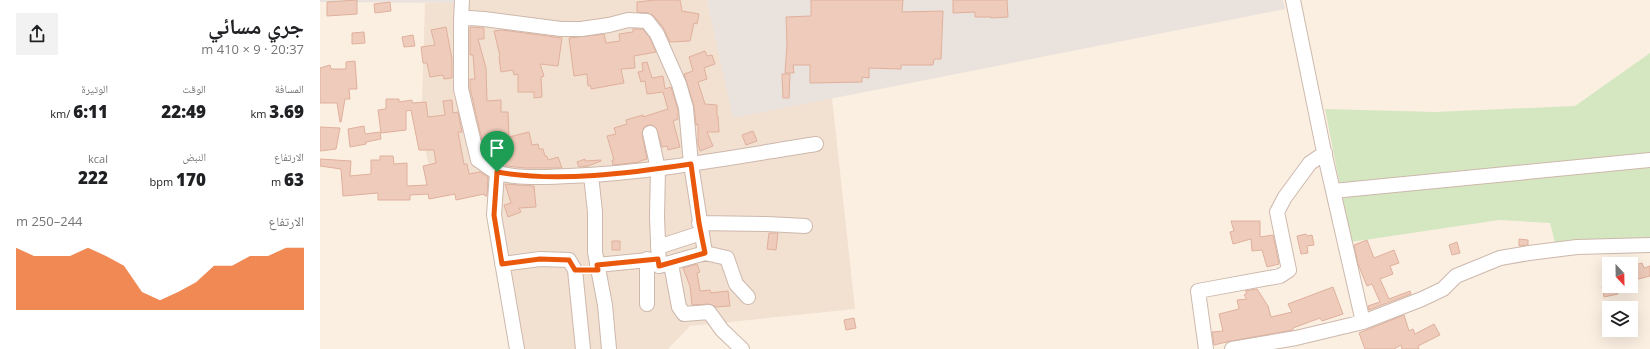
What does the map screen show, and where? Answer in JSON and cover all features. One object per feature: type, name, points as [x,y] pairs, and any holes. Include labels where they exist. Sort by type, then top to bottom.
[{"type":"street","points":[[462,0],[461,89],[478,160],[497,172],[512,175],[550,177],[592,175],[658,169],[816,144]]},
{"type":"street","points":[[1294,0],[1333,191],[1363,322]]},
{"type":"street","points":[[461,20],[470,18],[484,19],[562,29],[581,29],[609,25],[628,20],[647,21],[657,34],[679,84],[684,102],[687,114],[691,164],[705,253]]},
{"type":"street","points":[[650,133],[658,169],[656,217],[659,257],[679,307],[684,314],[709,312],[722,330],[742,349]]},
{"type":"street","points":[[1206,349],[1198,291],[1280,276],[1289,270],[1277,212],[1285,197],[1310,164],[1325,153]]},
{"type":"street","points":[[1333,191],[1650,160]]},
{"type":"street","points":[[497,172],[494,215],[517,349]]},
{"type":"street","points":[[592,175],[595,212],[595,252],[605,305],[609,349]]},
{"type":"street","points":[[647,304],[659,257],[700,228],[767,224],[805,226]]},
{"type":"street","points":[[1232,349],[1296,338],[1363,322],[1422,299],[1443,289],[1456,276],[1500,258],[1577,247],[1650,245]]},
{"type":"street","points":[[575,270],[659,257],[705,253],[727,258],[736,284],[748,297]]},
{"type":"street","points":[[502,264],[540,259],[569,260],[575,270],[583,349]]},
{"type":"shaded area","points":[[320,0],[464,0],[464,3],[320,2]]},
{"type":"shaded area","points":[[464,0],[707,0],[733,117],[832,98],[855,309],[690,326],[668,349],[519,349],[496,191],[456,188],[430,170],[421,133],[425,3],[464,3]]},
{"type":"shaded area","points":[[707,0],[1283,0],[1285,9],[733,118]]},
{"type":"green space","points":[[1650,53],[1650,241],[1555,243],[1550,223],[1499,220],[1351,242],[1325,109],[1435,112],[1575,106]]},
{"type":"building","points":[[357,0],[357,14],[327,16],[327,2]]},
{"type":"building","points":[[680,0],[682,11],[699,14],[697,24],[694,23],[690,41],[670,42],[662,25],[654,16],[648,13],[637,12],[637,2]]},
{"type":"building","points":[[811,0],[903,0],[902,12],[943,11],[941,59],[934,59],[933,65],[901,65],[901,69],[869,68],[869,78],[862,77],[862,82],[810,83],[810,65],[793,65],[794,73],[785,73],[787,44],[786,17],[811,16]]},
{"type":"building","points":[[953,0],[1007,0],[1008,17],[975,17],[975,12],[953,13]]},
{"type":"building","points":[[390,2],[391,11],[375,13],[374,4]]},
{"type":"building","points":[[446,27],[452,59],[452,78],[444,79],[443,75],[430,77],[427,63],[423,63],[421,47],[435,45],[431,30]]},
{"type":"building","points":[[470,27],[484,28],[484,39],[478,39],[486,68],[487,101],[501,100],[501,112],[508,112],[509,137],[529,132],[532,145],[538,144],[539,149],[543,149],[548,160],[558,157],[562,168],[525,168],[506,166],[504,156],[496,158],[494,150],[492,150],[491,147],[484,149],[470,88],[470,79],[475,79],[473,55],[470,55]]},
{"type":"building","points":[[633,29],[643,29],[650,38],[656,52],[634,56],[635,68],[621,69],[624,83],[591,89],[591,86],[588,86],[587,74],[574,76],[569,38],[604,34],[606,43],[620,41],[619,34],[633,32]]},
{"type":"building","points":[[502,30],[562,38],[558,66],[540,64],[544,76],[541,77],[542,97],[534,98],[534,92],[518,92],[518,74],[514,75],[513,70],[501,72],[500,56],[494,31]]},
{"type":"building","points":[[364,32],[365,43],[352,44],[352,33]]},
{"type":"building","points":[[413,35],[415,46],[404,47],[402,37]]},
{"type":"building","points":[[705,51],[707,56],[712,55],[715,64],[704,68],[707,79],[698,82],[705,104],[717,105],[719,132],[707,132],[713,146],[700,151],[698,144],[698,124],[696,125],[694,106],[684,74],[693,71],[689,57]]},
{"type":"building","points":[[355,61],[357,89],[349,89],[350,99],[345,99],[340,122],[337,103],[320,103],[320,68],[330,65],[331,69],[346,69],[346,62]]},
{"type":"building","points":[[647,62],[652,78],[663,76],[665,89],[671,87],[678,110],[678,119],[673,121],[680,147],[668,150],[667,146],[662,147],[656,128],[652,125],[648,125],[644,127],[642,134],[647,159],[640,162],[613,165],[612,160],[614,160],[607,136],[616,134],[614,128],[627,124],[626,120],[643,115],[643,117],[668,109],[663,92],[647,94],[645,81],[641,82],[638,72],[643,71],[642,63]]},
{"type":"building","points":[[782,74],[790,74],[789,98],[783,98]]},
{"type":"building","points":[[386,99],[399,99],[399,102],[412,100],[412,103],[426,102],[428,117],[445,115],[443,101],[452,100],[453,113],[458,112],[462,132],[458,132],[464,164],[467,164],[469,174],[480,172],[488,177],[487,196],[484,194],[456,200],[455,194],[429,199],[428,194],[410,195],[410,200],[378,200],[378,193],[343,196],[341,169],[320,166],[320,159],[351,161],[350,176],[371,174],[371,160],[380,160],[380,156],[393,156],[394,164],[407,163],[407,186],[427,185],[423,166],[436,163],[434,150],[419,150],[411,110],[406,111],[406,130],[381,133],[378,110],[386,109]]},
{"type":"building","points":[[364,126],[365,134],[380,132],[381,139],[350,147],[348,129]]},
{"type":"building","points":[[320,127],[340,128],[336,149],[320,151]]},
{"type":"building","points":[[753,131],[757,141],[746,145],[742,135]]},
{"type":"building","points":[[585,159],[585,161],[601,161],[588,166],[579,167],[577,162]]},
{"type":"building","points":[[505,184],[534,186],[536,207],[519,208],[521,212],[508,217],[504,205],[511,203]]},
{"type":"building","points":[[1231,221],[1260,221],[1260,237],[1273,235],[1279,264],[1267,267],[1262,250],[1252,251],[1251,239],[1233,244],[1230,232],[1234,231]]},
{"type":"building","points":[[769,233],[778,233],[776,250],[767,249]]},
{"type":"building","points":[[1306,234],[1307,236],[1312,235],[1314,245],[1307,246],[1308,253],[1301,254],[1297,236]]},
{"type":"building","points":[[1519,239],[1528,240],[1528,245],[1519,246]]},
{"type":"building","points":[[1367,240],[1374,258],[1394,250],[1399,263],[1390,266],[1393,274],[1380,279],[1389,299],[1410,291],[1411,294],[1369,310],[1368,306],[1380,302],[1372,284],[1367,286],[1358,264],[1354,245]]},
{"type":"building","points":[[612,241],[620,241],[620,250],[612,250]]},
{"type":"building","points":[[1457,242],[1460,253],[1452,255],[1449,245]]},
{"type":"building","points":[[1642,263],[1644,268],[1650,266],[1650,276],[1638,279],[1638,264]]},
{"type":"building","points":[[697,264],[700,272],[697,273],[700,291],[710,290],[711,293],[728,291],[730,306],[716,307],[709,304],[692,305],[690,286],[683,268]]},
{"type":"building","points":[[1333,287],[1343,314],[1322,321],[1320,318],[1293,328],[1293,330],[1214,345],[1212,332],[1223,331],[1219,314],[1239,309],[1237,300],[1247,299],[1244,295],[1247,293],[1245,291],[1257,289],[1268,306],[1271,317],[1292,312],[1288,304]]},
{"type":"building","points":[[1603,293],[1618,293],[1618,294],[1604,297]]},
{"type":"building","points":[[1404,315],[1409,331],[1413,329],[1415,334],[1434,324],[1440,335],[1418,346],[1419,349],[1402,349],[1401,345],[1394,349],[1365,349],[1359,333]]},
{"type":"building","points":[[854,318],[856,328],[846,330],[844,320]]},
{"type":"route","points":[[691,164],[699,223],[705,253],[671,264],[659,266],[658,259],[647,259],[597,265],[598,270],[575,270],[569,260],[540,259],[502,264],[494,215],[497,172],[512,175],[550,177],[658,169],[691,164]]}]
